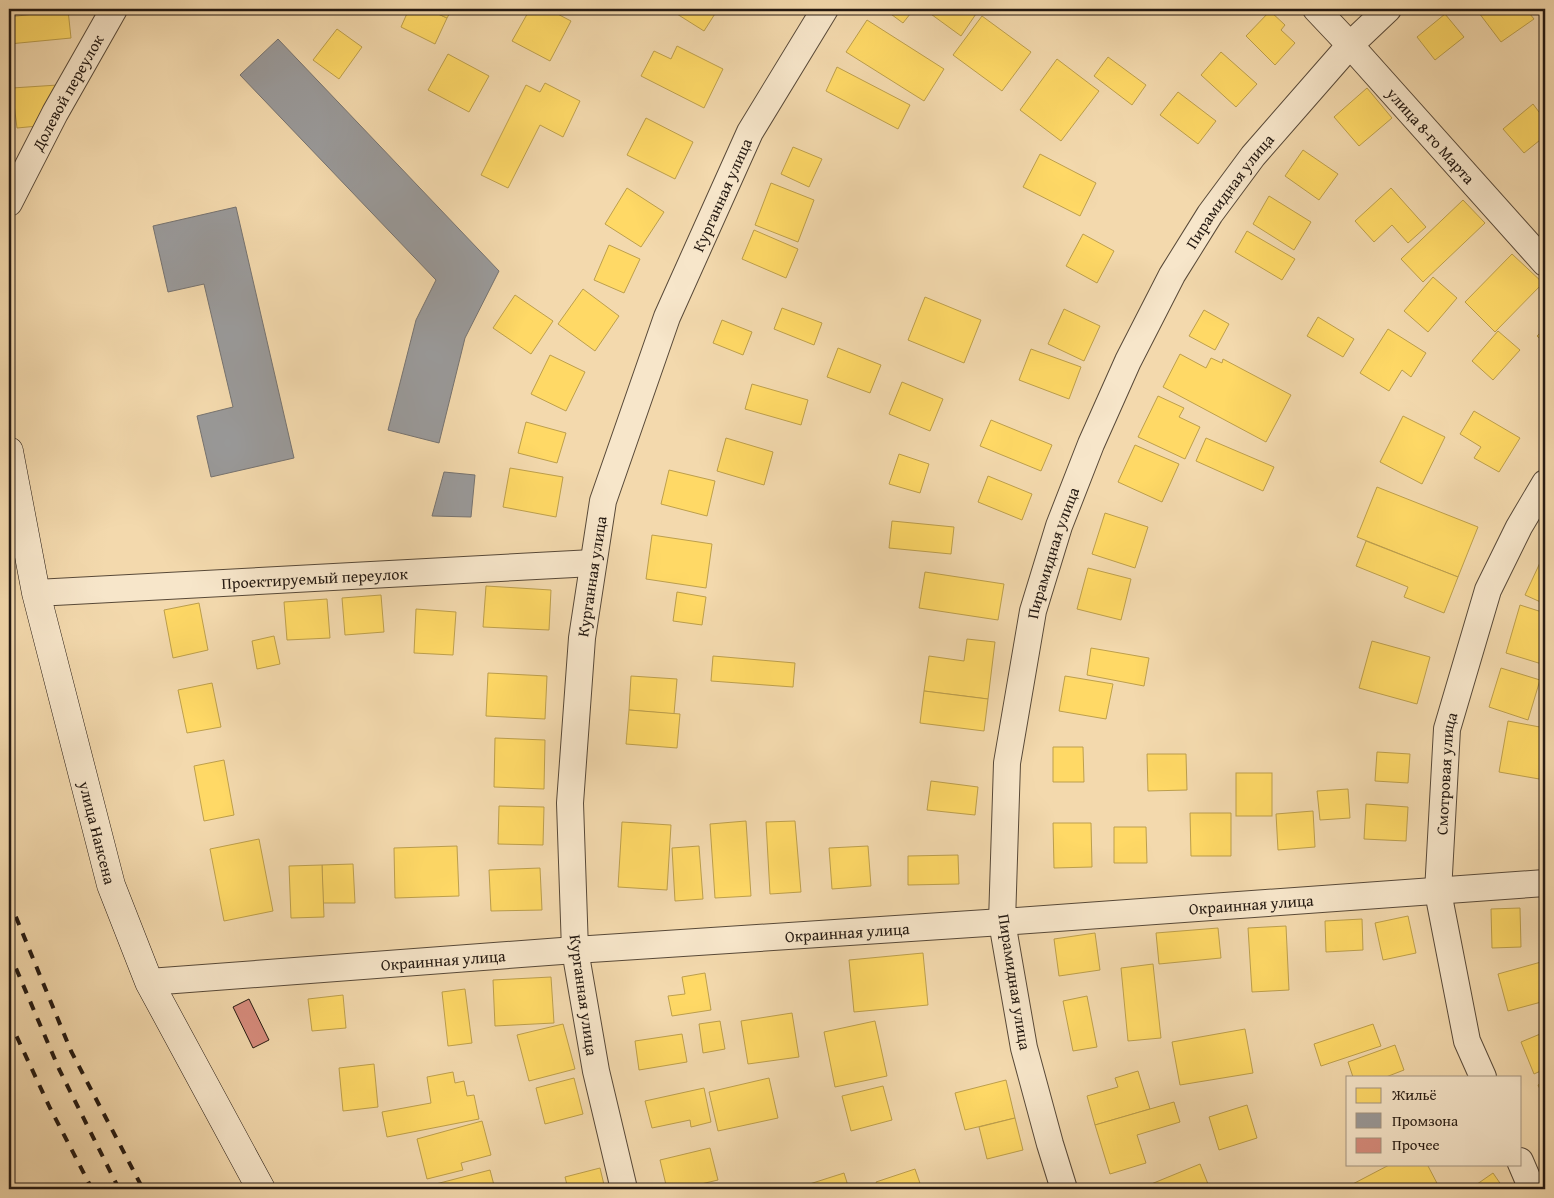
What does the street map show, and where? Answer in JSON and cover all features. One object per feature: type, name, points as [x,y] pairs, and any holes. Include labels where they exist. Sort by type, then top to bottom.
[{"type":"main road","name":"улица Нансена","points":[[9,451],[36,593],[111,884],[149,982],[261,1189]]},
{"type":"street","name":"Долевой переулок","points":[[9,203],[56,113],[114,9]]},
{"type":"street","name":"Курганная улица","points":[[624,1189],[596,1071],[575,950],[570,803],[582,638],[603,501],[667,317],[750,132],[825,9]]},
{"type":"street","name":"улица 8-го Марта","points":[[1316,9],[1545,264]]},
{"type":"street","name":"Пирамидная улица","points":[[1064,1189],[1024,1048],[1002,922],[1006,763],[1034,611],[1059,526],[1090,444],[1128,360],[1167,284],[1210,214],[1253,156],[1350,45],[1388,9]]},
{"type":"street","name":"Смотровая улица","points":[[1483,1076],[1467,1041],[1438,892],[1447,729],[1488,590],[1519,527],[1545,483]]},
{"type":"street","name":"Проектируемый переулок","points":[[36,593],[593,563]]},
{"type":"street","name":"Окраинная улица","points":[[149,982],[575,950],[1438,892],[1545,883]]},
{"type":"street","points":[[1522,1166],[1529,1182],[1535,1189]]},
{"type":"building: Жильё","points":[[409,9],[427,9],[447,18],[435,44],[401,27]]},
{"type":"building: Жильё","points":[[427,9],[452,9],[447,18]]},
{"type":"building: Жильё","points":[[530,9],[548,9],[571,21],[550,61],[512,41]]},
{"type":"building: Жильё","points":[[669,9],[718,9],[704,31]]},
{"type":"building: Жильё","points":[[884,9],[914,9],[903,23]]},
{"type":"building: Жильё","points":[[924,9],[974,9],[978,11],[961,36]]},
{"type":"building: Жильё","points":[[1476,9],[1526,9],[1534,19],[1501,42]]},
{"type":"building: Жильё","points":[[68,10],[71,38],[9,44],[9,17]]},
{"type":"building: Жильё","points":[[1270,11],[1285,25],[1281,30],[1295,43],[1275,65],[1246,36]]},
{"type":"building: Жильё","points":[[1445,14],[1464,37],[1435,60],[1417,37]]},
{"type":"building: Жильё","points":[[982,16],[1031,52],[1002,91],[953,55]]},
{"type":"building: Жильё","points":[[867,20],[944,69],[924,101],[846,52]]},
{"type":"building: Жильё","points":[[337,29],[362,47],[339,79],[313,60]]},
{"type":"building: Жильё","points":[[677,46],[723,69],[704,108],[641,76],[654,51],[671,59]]},
{"type":"building: Жильё","points":[[1221,52],[1257,84],[1236,107],[1201,75]]},
{"type":"building: Жильё","points":[[448,54],[489,76],[469,112],[428,90]]},
{"type":"building: Жильё","points":[[1108,57],[1146,85],[1132,105],[1094,76]]},
{"type":"building: Жильё","points":[[1057,59],[1099,91],[1061,141],[1020,110]]},
{"type":"building: Жильё","points":[[837,67],[910,105],[898,129],[826,91]]},
{"type":"building: Жильё","points":[[545,83],[580,101],[563,137],[540,125],[508,188],[481,175],[526,85],[540,92]]},
{"type":"building: Жильё","points":[[58,85],[38,126],[17,128],[12,88]]},
{"type":"building: Жильё","points":[[1367,88],[1392,118],[1359,146],[1334,117]]},
{"type":"building: Жильё","points":[[1178,92],[1216,121],[1198,144],[1160,115]]},
{"type":"building: Жильё","points":[[1533,104],[1545,120],[1545,136],[1524,153],[1503,129]]},
{"type":"building: Жильё","points":[[646,118],[693,142],[675,179],[627,155]]},
{"type":"building: Жильё","points":[[793,147],[822,159],[809,187],[781,174]]},
{"type":"building: Жильё","points":[[1303,150],[1338,174],[1319,200],[1285,176]]},
{"type":"building: Жильё","points":[[1040,154],[1096,183],[1080,216],[1023,187]]},
{"type":"building: Жильё","points":[[771,183],[814,200],[798,242],[755,225]]},
{"type":"building: Жильё","points":[[627,188],[664,212],[641,247],[605,224]]},
{"type":"building: Жильё","points":[[1391,188],[1426,227],[1408,243],[1392,225],[1374,242],[1355,221]]},
{"type":"building: Жильё","points":[[1269,196],[1311,222],[1294,250],[1253,224]]},
{"type":"building: Жильё","points":[[1463,200],[1485,223],[1423,282],[1401,259]]},
{"type":"building: Жильё","points":[[754,230],[798,249],[786,278],[742,259]]},
{"type":"building: Жильё","points":[[1247,231],[1295,259],[1282,280],[1235,252]]},
{"type":"building: Жильё","points":[[1083,234],[1114,251],[1097,283],[1066,266]]},
{"type":"building: Жильё","points":[[609,245],[640,259],[624,293],[594,280]]},
{"type":"building: Жильё","points":[[1512,254],[1543,283],[1495,332],[1465,302]]},
{"type":"building: Жильё","points":[[1433,277],[1457,298],[1428,332],[1404,311]]},
{"type":"building: Жильё","points":[[583,289],[619,316],[595,351],[558,324]]},
{"type":"building: Жильё","points":[[515,295],[553,321],[531,354],[493,328]]},
{"type":"building: Жильё","points":[[925,297],[981,320],[964,363],[908,340]]},
{"type":"building: Жильё","points":[[782,308],[822,323],[814,345],[774,329]]},
{"type":"building: Жильё","points":[[1064,309],[1100,326],[1084,361],[1048,344]]},
{"type":"building: Жильё","points":[[1204,310],[1229,324],[1215,350],[1189,336]]},
{"type":"building: Жильё","points":[[1318,317],[1354,339],[1343,357],[1307,336]]},
{"type":"building: Жильё","points":[[722,320],[752,332],[743,355],[713,343]]},
{"type":"building: Жильё","points":[[1545,328],[1545,344],[1537,336]]},
{"type":"building: Жильё","points":[[1388,329],[1426,353],[1411,377],[1402,370],[1389,391],[1360,373]]},
{"type":"building: Жильё","points":[[1498,331],[1520,350],[1493,380],[1472,361]]},
{"type":"building: Жильё","points":[[838,348],[881,365],[870,393],[827,377]]},
{"type":"building: Жильё","points":[[1031,349],[1081,367],[1069,399],[1019,380]]},
{"type":"building: Жильё","points":[[1180,354],[1206,368],[1211,358],[1222,363],[1223,359],[1291,395],[1266,442],[1163,387]]},
{"type":"building: Жильё","points":[[550,355],[585,372],[566,411],[531,394]]},
{"type":"building: Жильё","points":[[902,382],[943,399],[930,431],[889,414]]},
{"type":"building: Жильё","points":[[752,384],[808,400],[801,425],[745,409]]},
{"type":"building: Жильё","points":[[1158,396],[1184,408],[1179,417],[1200,427],[1185,459],[1138,437]]},
{"type":"building: Жильё","points":[[1474,411],[1520,438],[1499,472],[1474,458],[1481,447],[1460,434]]},
{"type":"building: Жильё","points":[[1403,416],[1445,437],[1422,484],[1380,462]]},
{"type":"building: Жильё","points":[[991,420],[1052,445],[1041,471],[980,446]]},
{"type":"building: Жильё","points":[[526,422],[566,433],[557,463],[518,453]]},
{"type":"building: Жильё","points":[[726,438],[773,452],[764,485],[717,471]]},
{"type":"building: Жильё","points":[[1206,438],[1274,467],[1263,491],[1196,461]]},
{"type":"building: Жильё","points":[[1135,445],[1179,464],[1162,502],[1118,482]]},
{"type":"building: Жильё","points":[[899,454],[929,464],[920,493],[889,484]]},
{"type":"building: Жильё","points":[[510,468],[563,477],[556,517],[503,507]]},
{"type":"building: Жильё","points":[[669,470],[715,481],[707,516],[661,504]]},
{"type":"building: Жильё","points":[[988,476],[1032,494],[1022,520],[978,502]]},
{"type":"building: Жильё","points":[[1377,487],[1478,527],[1458,577],[1357,537]]},
{"type":"building: Жильё","points":[[1105,513],[1148,527],[1135,568],[1092,554]]},
{"type":"building: Жильё","points":[[892,521],[954,527],[951,554],[889,548]]},
{"type":"building: Жильё","points":[[652,535],[712,544],[706,588],[646,579]]},
{"type":"building: Жильё","points":[[1366,541],[1458,577],[1444,613],[1404,597],[1408,587],[1356,566]]},
{"type":"building: Жильё","points":[[1545,552],[1545,604],[1525,595]]},
{"type":"building: Жильё","points":[[1088,568],[1131,579],[1121,620],[1077,609]]},
{"type":"building: Жильё","points":[[925,572],[1004,584],[998,620],[919,608]]},
{"type":"building: Жильё","points":[[486,586],[551,590],[549,630],[483,627]]},
{"type":"building: Жильё","points":[[677,592],[706,597],[702,625],[673,621]]},
{"type":"building: Жильё","points":[[381,595],[384,632],[345,635],[342,598]]},
{"type":"building: Жильё","points":[[327,599],[330,638],[287,640],[284,602]]},
{"type":"building: Жильё","points":[[199,603],[208,650],[173,658],[164,610]]},
{"type":"building: Жильё","points":[[1520,605],[1545,613],[1545,665],[1506,653]]},
{"type":"building: Жильё","points":[[416,609],[456,612],[453,655],[414,653]]},
{"type":"building: Жильё","points":[[274,636],[280,664],[257,669],[252,641]]},
{"type":"building: Жильё","points":[[967,639],[995,642],[988,699],[924,691],[929,656],[964,661]]},
{"type":"building: Жильё","points":[[1372,641],[1430,657],[1417,704],[1359,688]]},
{"type":"building: Жильё","points":[[1091,648],[1149,658],[1144,686],[1087,675]]},
{"type":"building: Жильё","points":[[713,656],[795,663],[793,687],[711,681]]},
{"type":"building: Жильё","points":[[1501,668],[1540,680],[1528,720],[1489,707]]},
{"type":"building: Жильё","points":[[488,673],[547,676],[545,719],[486,716]]},
{"type":"building: Жильё","points":[[631,676],[677,679],[674,714],[629,710]]},
{"type":"building: Жильё","points":[[1065,676],[1113,684],[1106,719],[1059,711]]},
{"type":"building: Жильё","points":[[212,683],[221,727],[187,733],[178,690]]},
{"type":"building: Жильё","points":[[924,691],[988,699],[984,731],[920,723]]},
{"type":"building: Жильё","points":[[629,710],[680,714],[677,748],[626,744]]},
{"type":"building: Жильё","points":[[1508,721],[1545,728],[1545,780],[1499,772]]},
{"type":"building: Жильё","points":[[495,738],[545,740],[544,789],[494,787]]},
{"type":"building: Жильё","points":[[1053,747],[1083,747],[1084,782],[1053,782]]},
{"type":"building: Жильё","points":[[1377,752],[1410,754],[1408,783],[1375,781]]},
{"type":"building: Жильё","points":[[1147,754],[1186,754],[1187,790],[1148,791]]},
{"type":"building: Жильё","points":[[224,760],[234,815],[204,821],[194,766]]},
{"type":"building: Жильё","points":[[1236,773],[1272,773],[1272,816],[1236,816]]},
{"type":"building: Жильё","points":[[931,781],[978,787],[975,815],[927,810]]},
{"type":"building: Жильё","points":[[1348,789],[1350,818],[1320,820],[1317,791]]},
{"type":"building: Жильё","points":[[1366,804],[1408,807],[1406,841],[1364,839]]},
{"type":"building: Жильё","points":[[499,806],[544,807],[543,845],[498,844]]},
{"type":"building: Жильё","points":[[1313,811],[1315,847],[1278,850],[1276,814]]},
{"type":"building: Жильё","points":[[1190,813],[1231,813],[1231,856],[1191,856]]},
{"type":"building: Жильё","points":[[746,821],[751,896],[715,898],[710,824]]},
{"type":"building: Жильё","points":[[795,821],[801,892],[770,894],[766,822]]},
{"type":"building: Жильё","points":[[622,822],[671,825],[667,890],[618,887]]},
{"type":"building: Жильё","points":[[1053,823],[1091,823],[1092,867],[1054,868]]},
{"type":"building: Жильё","points":[[1114,827],[1146,827],[1147,863],[1114,863]]},
{"type":"building: Жильё","points":[[259,839],[273,911],[224,921],[210,849]]},
{"type":"building: Жильё","points":[[457,846],[459,896],[395,898],[394,848]]},
{"type":"building: Жильё","points":[[699,846],[703,899],[675,901],[672,848]]},
{"type":"building: Жильё","points":[[868,846],[871,886],[832,889],[829,848]]},
{"type":"building: Жильё","points":[[958,855],[959,884],[908,885],[908,856]]},
{"type":"building: Жильё","points":[[353,864],[355,903],[323,903],[322,865]]},
{"type":"building: Жильё","points":[[322,865],[324,917],[291,918],[289,866]]},
{"type":"building: Жильё","points":[[540,868],[542,910],[491,911],[489,870]]},
{"type":"building: Жильё","points":[[1520,908],[1521,947],[1492,948],[1491,909]]},
{"type":"building: Жильё","points":[[1408,916],[1416,953],[1383,960],[1375,923]]},
{"type":"building: Жильё","points":[[1362,919],[1363,950],[1326,952],[1325,921]]},
{"type":"building: Жильё","points":[[1286,926],[1289,990],[1252,992],[1248,928]]},
{"type":"building: Жильё","points":[[1218,928],[1221,958],[1159,964],[1156,933]]},
{"type":"building: Жильё","points":[[1095,933],[1100,970],[1059,976],[1054,939]]},
{"type":"building: Жильё","points":[[923,953],[928,1005],[854,1012],[849,960]]},
{"type":"building: Жильё","points":[[1541,962],[1545,978],[1545,1001],[1508,1011],[1498,974]]},
{"type":"building: Жильё","points":[[1153,964],[1161,1038],[1128,1041],[1121,968]]},
{"type":"building: Жильё","points":[[705,973],[711,1010],[672,1016],[668,996],[685,994],[682,977]]},
{"type":"building: Жильё","points":[[551,977],[554,1023],[495,1026],[493,980]]},
{"type":"building: Жильё","points":[[465,989],[472,1043],[448,1046],[442,992]]},
{"type":"building: Жильё","points":[[343,995],[346,1028],[312,1031],[308,999]]},
{"type":"building: Жильё","points":[[1087,996],[1097,1047],[1073,1051],[1063,1001]]},
{"type":"building: Жильё","points":[[792,1013],[799,1057],[748,1064],[741,1021]]},
{"type":"building: Жильё","points":[[720,1021],[725,1049],[703,1053],[699,1024]]},
{"type":"building: Жильё","points":[[875,1021],[887,1076],[835,1087],[824,1032]]},
{"type":"building: Жильё","points":[[563,1024],[575,1069],[529,1081],[517,1035]]},
{"type":"building: Жильё","points":[[1373,1024],[1381,1046],[1321,1066],[1314,1044]]},
{"type":"building: Жильё","points":[[1245,1029],[1253,1073],[1180,1085],[1172,1042]]},
{"type":"building: Жильё","points":[[1545,1032],[1545,1069],[1534,1074],[1521,1042]]},
{"type":"building: Жильё","points":[[682,1034],[687,1062],[639,1070],[635,1041]]},
{"type":"building: Жильё","points":[[1395,1045],[1404,1070],[1389,1076],[1353,1076],[1348,1062]]},
{"type":"building: Жильё","points":[[374,1064],[378,1107],[343,1111],[339,1068]]},
{"type":"building: Жильё","points":[[1138,1071],[1150,1109],[1095,1125],[1087,1096],[1118,1087],[1115,1078]]},
{"type":"building: Жильё","points":[[453,1072],[455,1083],[464,1081],[467,1096],[474,1095],[479,1119],[387,1137],[382,1112],[431,1103],[427,1077]]},
{"type":"building: Жильё","points":[[574,1078],[583,1114],[545,1124],[536,1088]]},
{"type":"building: Жильё","points":[[769,1078],[778,1118],[718,1131],[709,1092]]},
{"type":"building: Жильё","points":[[1006,1080],[1015,1118],[965,1130],[955,1093]]},
{"type":"building: Жильё","points":[[1545,1081],[1545,1100],[1538,1085]]},
{"type":"building: Жильё","points":[[883,1086],[892,1120],[851,1131],[842,1096]]},
{"type":"building: Жильё","points":[[704,1088],[711,1122],[691,1127],[690,1120],[652,1128],[645,1101]]},
{"type":"building: Жильё","points":[[1174,1102],[1180,1122],[1137,1135],[1146,1163],[1110,1174],[1095,1125]]},
{"type":"building: Жильё","points":[[1247,1105],[1257,1138],[1219,1150],[1209,1117]]},
{"type":"building: Жильё","points":[[1015,1118],[1023,1150],[987,1159],[979,1127]]},
{"type":"building: Жильё","points":[[482,1121],[491,1155],[461,1163],[463,1170],[427,1179],[417,1139]]},
{"type":"building: Жильё","points":[[710,1148],[718,1180],[680,1189],[667,1189],[660,1160]]},
{"type":"building: Жильё","points":[[1200,1164],[1210,1189],[1139,1189]]},
{"type":"building: Жильё","points":[[1387,1166],[1428,1166],[1440,1189],[1348,1189],[1347,1187]]},
{"type":"building: Жильё","points":[[600,1168],[605,1189],[568,1189],[565,1177]]},
{"type":"building: Жильё","points":[[915,1169],[922,1189],[879,1189],[876,1182]]},
{"type":"building: Жильё","points":[[490,1170],[495,1189],[428,1189],[428,1186]]},
{"type":"building: Жильё","points":[[844,1173],[849,1189],[797,1189],[797,1188]]},
{"type":"building: Жильё","points":[[1493,1173],[1504,1189],[1470,1189]]},
{"type":"building: Промзона","points":[[278,39],[499,271],[465,338],[439,443],[388,430],[416,320],[436,280],[240,75]]},
{"type":"building: Промзона","points":[[236,207],[294,458],[211,477],[197,416],[233,407],[204,284],[168,292],[153,226]]},
{"type":"building: Промзона","points":[[444,472],[475,475],[471,517],[432,516]]},
{"type":"building: Прочее","points":[[249,999],[269,1040],[253,1048],[233,1007]]},
{"type":"railway","points":[[9,900],[71,1051],[143,1189]]},
{"type":"railway","points":[[9,952],[59,1069],[119,1189]]},
{"type":"railway","points":[[9,1020],[50,1108],[92,1189]]}]
